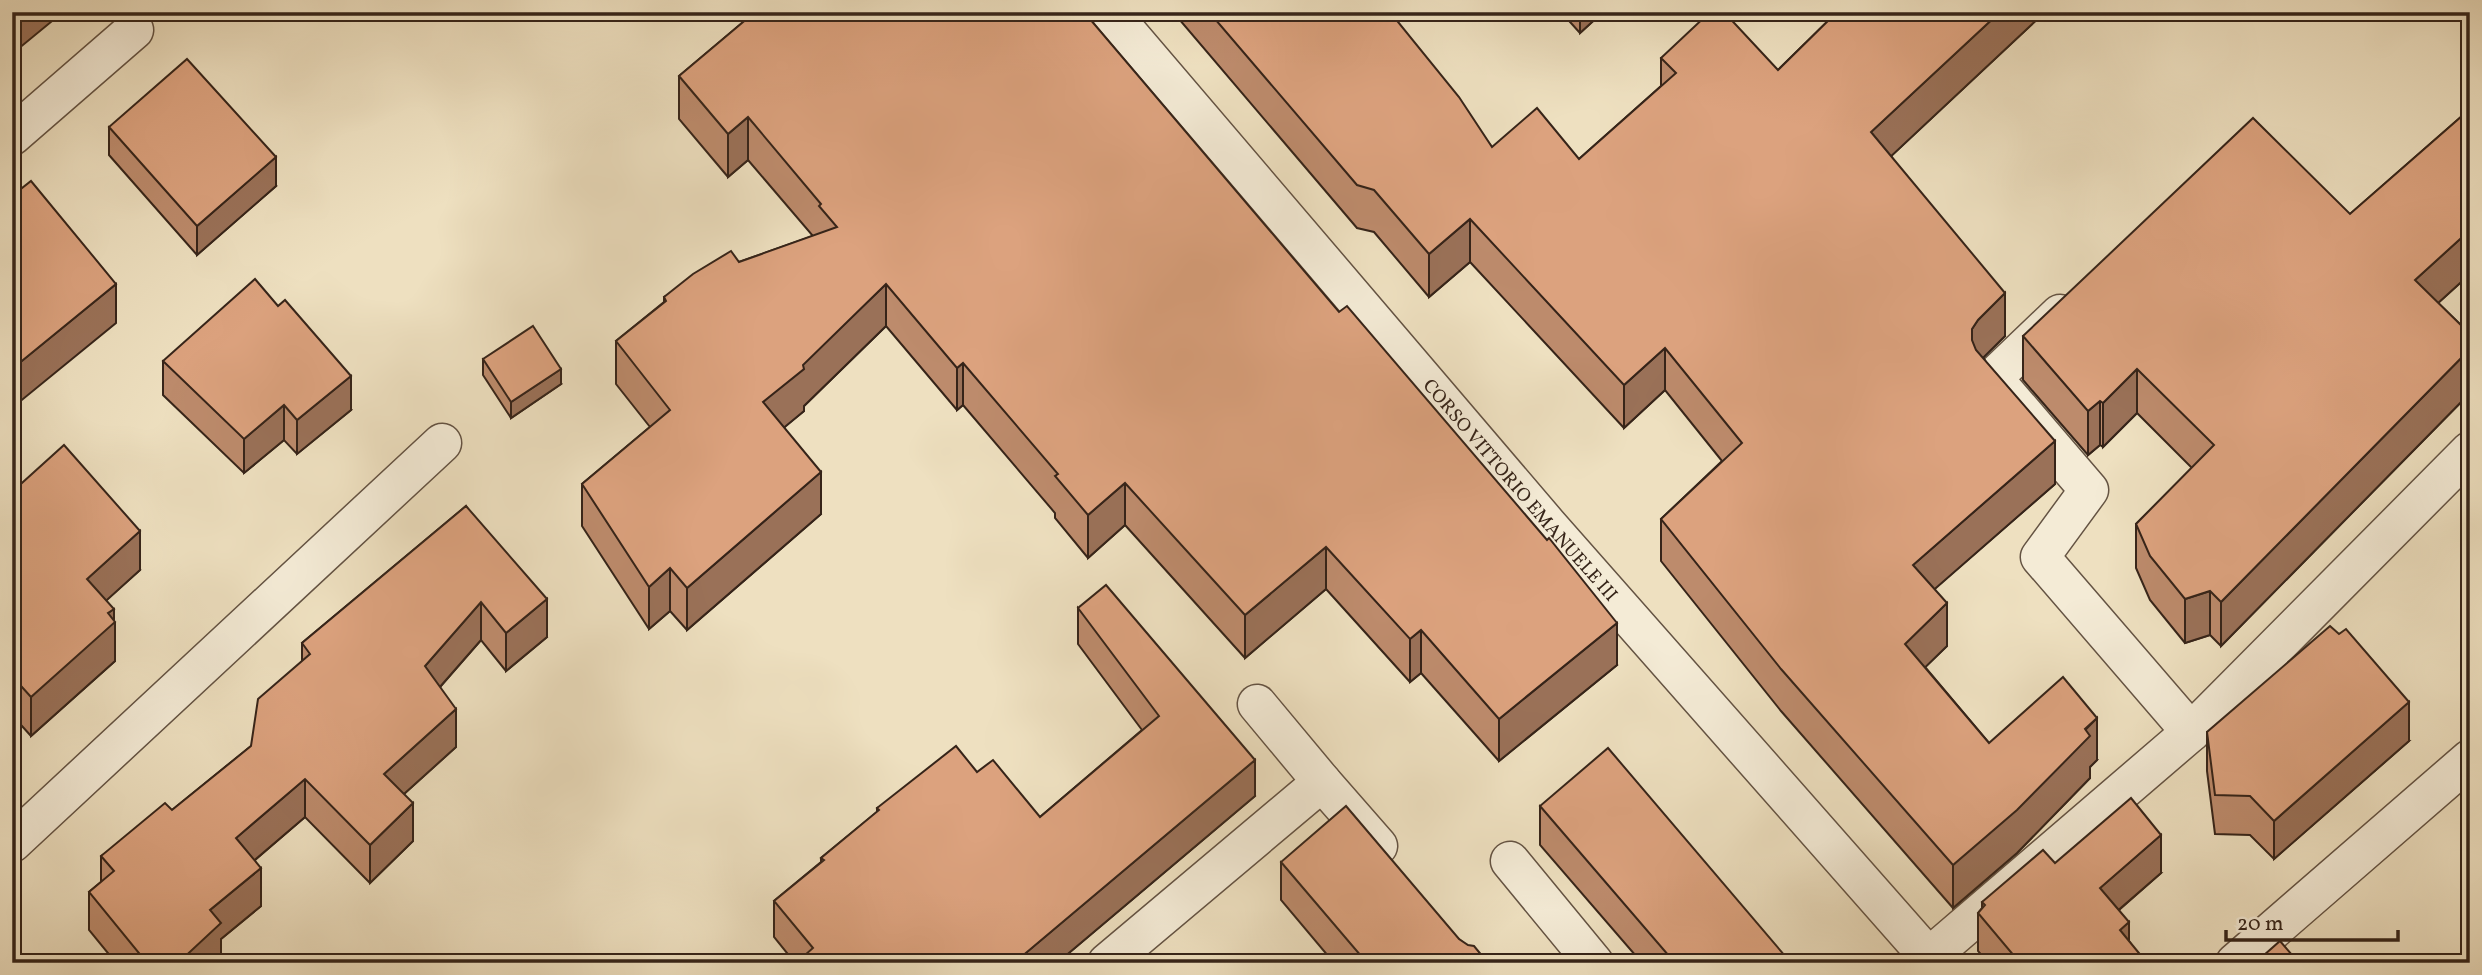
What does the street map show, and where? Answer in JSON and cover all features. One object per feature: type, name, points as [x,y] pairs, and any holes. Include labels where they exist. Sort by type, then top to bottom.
[{"type":"street","name":"CORSO VITTORIO EMANUELE III","points":[[1110,12],[1547,524],[1931,960]]},
{"type":"street","points":[[12,136],[134,30]]},
{"type":"street","points":[[2083,292],[1993,378],[2089,490],[2040,557],[2191,732]]},
{"type":"street","points":[[12,844],[442,443]]},
{"type":"street","points":[[1931,960],[2191,732],[2470,451]]},
{"type":"street","points":[[1257,704],[1404,877]]},
{"type":"street","points":[[2235,963],[2470,759]]},
{"type":"street","points":[[1107,963],[1322,782]]},
{"type":"street","points":[[1510,861],[1594,963]]},
{"type":"building","points":[[755,12],[1084,12],[1339,312],[1347,306],[1547,540],[1549,538],[1617,623],[1499,719],[1421,630],[1410,639],[1326,547],[1245,615],[1125,483],[1088,515],[1055,476],[1058,474],[963,363],[957,368],[886,284],[803,365],[804,369],[763,402],[821,472],[687,588],[670,568],[649,587],[582,484],[670,410],[616,341],[666,301],[664,297],[693,274],[731,251],[739,262],[837,227],[748,117],[728,134],[679,76]]},
{"type":"building","points":[[1209,12],[1390,12],[1459,97],[1492,147],[1537,108],[1579,159],[1676,73],[1661,58],[1710,12],[1724,12],[1778,70],[1837,12],[2000,12],[1871,132],[2005,293],[1978,320],[1972,329],[1972,340],[1976,350],[2055,441],[1913,565],[1947,603],[1905,644],[1989,743],[2063,677],[2097,718],[2085,729],[2090,736],[2017,810],[1953,865],[1781,669],[1661,519],[1742,443],[1665,348],[1624,385],[1470,219],[1429,254],[1374,190],[1357,185]]},
{"type":"building","points":[[187,59],[276,157],[197,226],[109,127]]},
{"type":"building","points":[[2470,109],[2470,230],[2415,280],[2470,334],[2470,349],[2221,602],[2210,591],[2185,599],[2150,556],[2136,524],[2214,445],[2137,369],[2103,403],[2100,401],[2088,411],[2023,336],[2253,118],[2350,214]]},
{"type":"building","points":[[31,181],[116,284],[12,369],[12,196]]},
{"type":"building","points":[[255,279],[278,306],[285,300],[351,376],[297,420],[284,405],[244,439],[163,361]]},
{"type":"building","points":[[533,326],[561,369],[511,402],[483,359]]},
{"type":"building","points":[[64,445],[140,531],[87,579],[114,609],[108,613],[115,622],[31,697],[12,676],[12,492]]},
{"type":"building","points":[[466,506],[547,599],[506,633],[481,602],[425,666],[456,709],[384,774],[413,803],[370,845],[305,779],[236,838],[261,868],[210,910],[221,923],[178,963],[147,963],[89,892],[114,871],[101,856],[165,803],[172,810],[251,746],[258,699],[310,654],[302,643]]},
{"type":"building","points":[[2470,520],[2470,532],[2464,525]]},
{"type":"building","points":[[1106,585],[1255,760],[1014,963],[796,963],[813,948],[774,901],[824,860],[821,858],[879,810],[877,808],[956,746],[977,772],[993,760],[1040,817],[1159,716],[1078,608]]},
{"type":"building","points":[[2330,626],[2339,634],[2346,629],[2409,702],[2274,821],[2250,796],[2215,795],[2207,732]]},
{"type":"building","points":[[1608,748],[1791,963],[1675,963],[1540,806]]},
{"type":"building","points":[[2131,798],[2161,835],[2100,888],[2129,922],[2120,930],[2143,958],[2138,963],[2020,963],[1978,913],[1985,905],[1982,902],[2043,850],[2055,863]]},
{"type":"building","points":[[1346,806],[1459,939],[1474,946],[1488,963],[1367,963],[1281,862]]},
{"type":"building","points":[[2280,941],[2299,963],[2255,963]]},
{"type":"building","points":[[12,946],[29,963],[12,963]]}]
